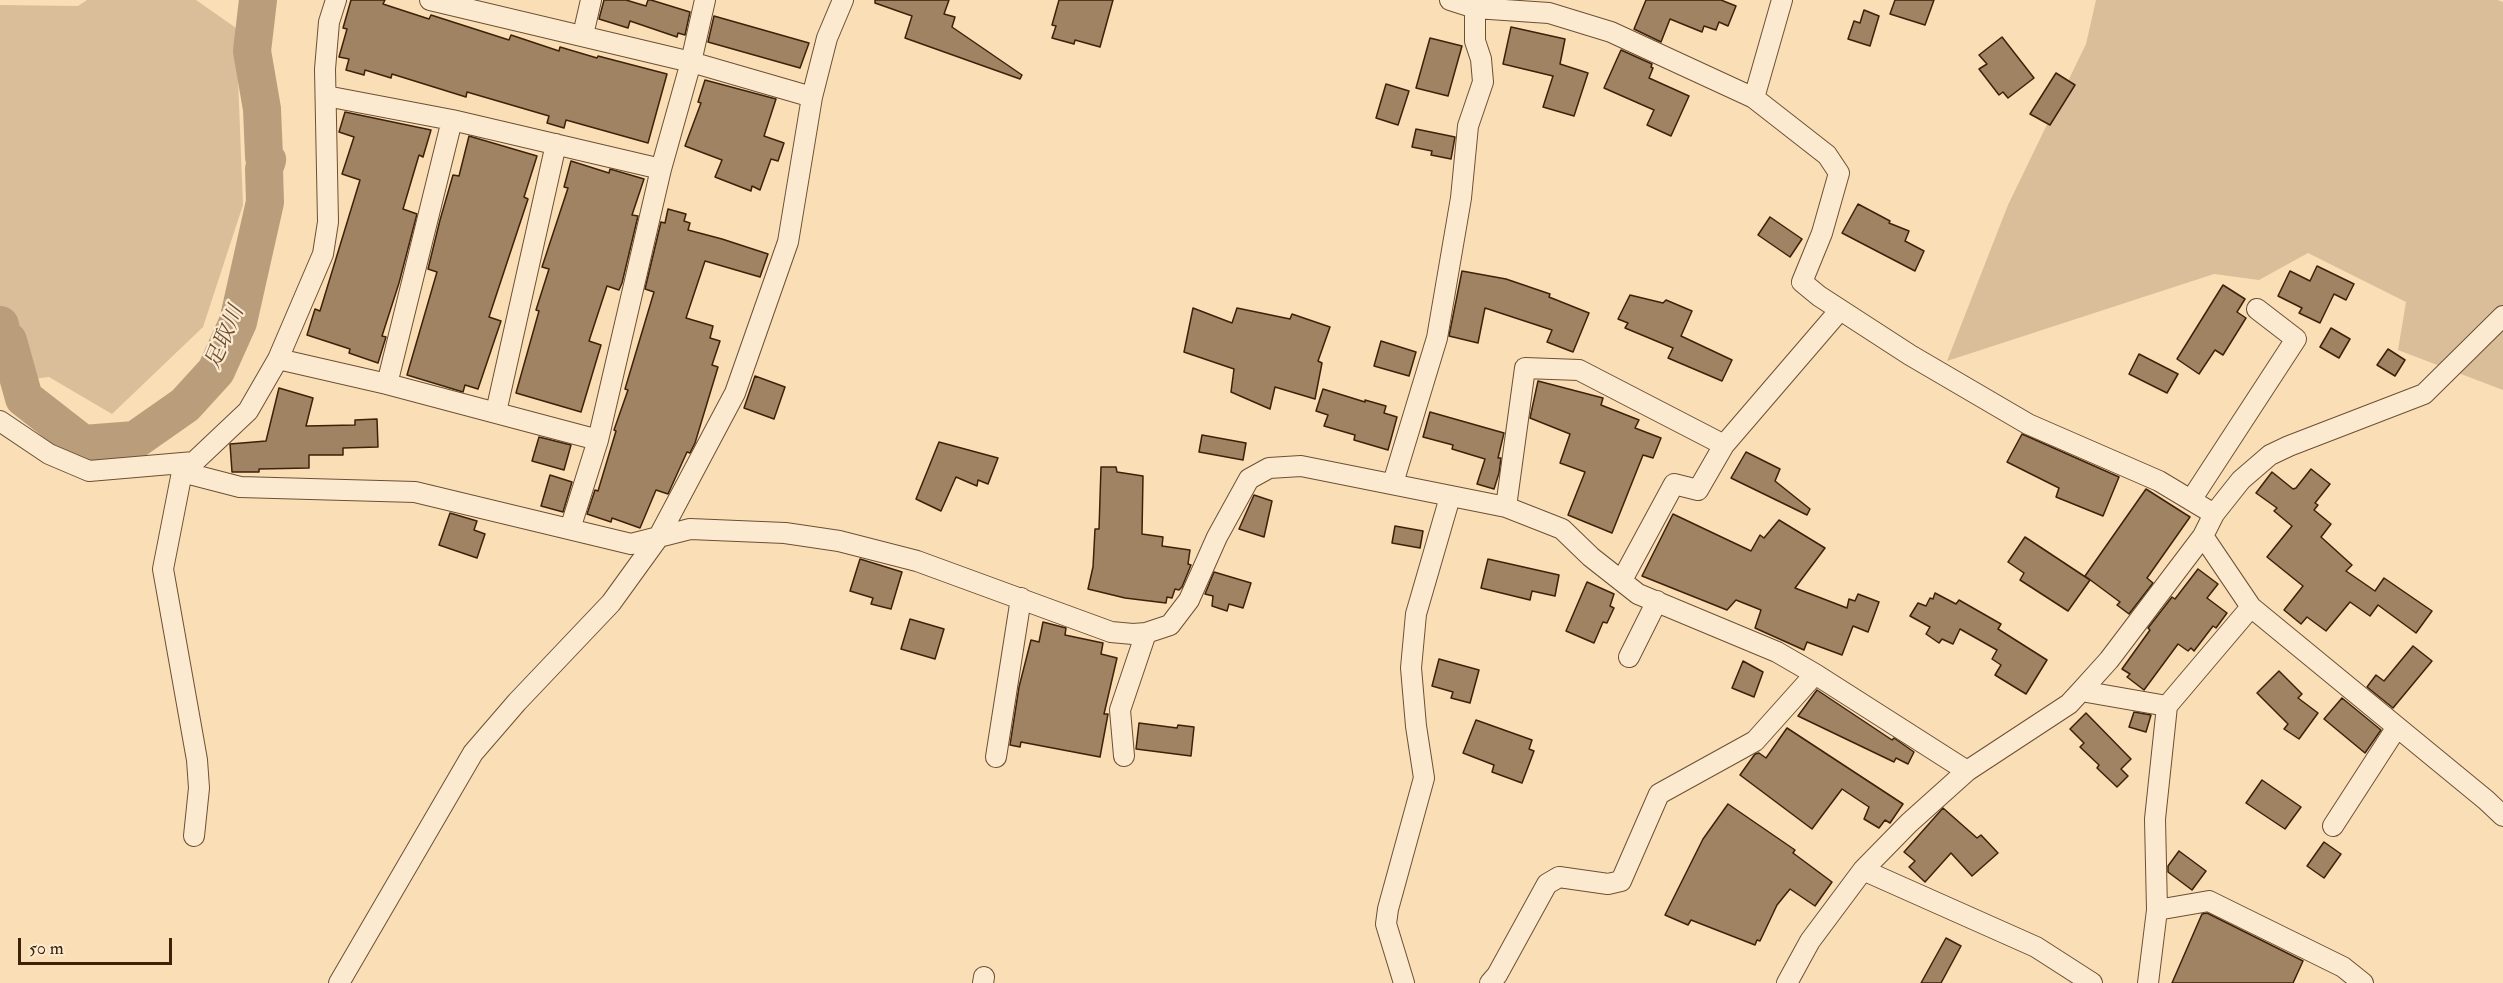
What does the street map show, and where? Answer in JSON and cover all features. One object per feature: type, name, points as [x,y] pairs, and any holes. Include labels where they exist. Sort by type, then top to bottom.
[{"type":"street","points":[[194,836],[199,788],[196,759],[163,569],[188,467],[248,411],[278,359],[323,254],[328,222],[325,69],[329,22],[336,0]]},
{"type":"street","points":[[430,0],[477,6],[692,62],[812,98]]},
{"type":"street","points":[[583,35],[591,0]]},
{"type":"street","points":[[570,529],[598,440],[661,169],[692,62],[705,0]]},
{"type":"street","points":[[339,983],[473,753],[517,702],[611,603],[658,538],[735,393],[788,242],[812,98],[827,38],[843,0]]},
{"type":"street","points":[[1450,0],[1475,8],[1549,13],[1611,32],[1754,98],[1827,155],[1839,173],[1822,233],[1802,282],[1840,310],[2028,424],[2150,477],[2214,514]]},
{"type":"street","points":[[1754,98],[1782,0]]},
{"type":"street","points":[[1393,483],[1437,338],[1461,198],[1468,126],[1483,82],[1481,58],[1475,41],[1475,8]]},
{"type":"street","points":[[326,96],[452,120],[661,169]]},
{"type":"street","points":[[387,384],[452,120]]},
{"type":"street","points":[[496,412],[556,144]]},
{"type":"street","points":[[2191,500],[2296,339],[2257,309]]},
{"type":"street","points":[[1622,580],[1674,484],[1698,490],[1724,445],[1840,310]]},
{"type":"street","points":[[1788,983],[1810,941],[1863,870],[1909,823],[1967,771],[2069,704],[2082,691],[2109,660],[2203,536],[2214,514],[2241,480],[2270,455],[2312,436],[2424,394],[2503,316]]},
{"type":"street","points":[[278,359],[387,384],[598,440]]},
{"type":"street","points":[[1506,507],[1525,368],[1579,370],[1724,445]]},
{"type":"street","points":[[0,421],[50,454],[89,471],[188,467],[240,487],[415,492],[630,544],[690,529],[785,533],[839,541],[917,561],[1111,632],[1146,633],[1170,625],[1189,600],[1217,537],[1248,479],[1269,468],[1301,466],[1506,507],[1562,529],[1591,557],[1638,594],[1777,652],[1967,771]]},
{"type":"street","points":[[1404,983],[1386,924],[1388,909],[1424,777],[1416,726],[1411,668],[1416,614],[1450,497]]},
{"type":"street","points":[[2203,536],[2251,607],[2503,816]]},
{"type":"street","points":[[996,757],[1021,598]]},
{"type":"street","points":[[1629,657],[1657,602]]},
{"type":"street","points":[[2148,983],[2157,909],[2155,819],[2167,706],[2251,607]]},
{"type":"street","points":[[1124,756],[1120,710],[1146,633]]},
{"type":"street","points":[[1490,983],[1497,975],[1547,884],[1559,877],[1608,884],[1621,881],[1659,794],[1755,741],[1815,674]]},
{"type":"street","points":[[2082,691],[2167,706]]},
{"type":"street","points":[[2333,826],[2397,727]]},
{"type":"street","points":[[1863,870],[2036,947],[2092,983]]},
{"type":"street","points":[[2157,909],[2209,901],[2343,967],[2363,983]]},
{"type":"shaded area","points":[[87,0],[196,0],[236,28],[243,205],[203,327],[112,414],[49,377],[0,383],[0,5],[78,6]]},
{"type":"shaded area","points":[[2096,0],[2498,0],[2503,2],[2503,390],[2398,350],[2406,302],[2308,253],[2259,280],[2214,274],[1947,361],[2008,205],[2086,44]]},
{"type":"building","points":[[351,0],[385,0],[383,4],[429,19],[431,15],[509,40],[511,35],[559,51],[560,47],[667,74],[648,143],[566,120],[564,128],[547,123],[549,116],[467,92],[466,97],[392,74],[391,78],[365,70],[364,75],[346,70],[349,59],[339,57],[347,29],[343,28]]},
{"type":"building","points":[[604,0],[626,0],[646,6],[648,0],[651,0],[690,12],[685,35],[678,33],[677,37],[630,21],[628,28],[599,19]]},
{"type":"building","points":[[875,0],[949,0],[944,14],[955,17],[952,27],[1022,75],[1020,79],[905,38],[912,16],[875,3]]},
{"type":"building","points":[[1059,0],[1113,0],[1100,47],[1075,40],[1074,44],[1052,38],[1056,26],[1052,25]]},
{"type":"building","points":[[1646,0],[1721,0],[1736,6],[1728,26],[1719,22],[1716,30],[1704,26],[1702,32],[1670,19],[1661,42],[1634,29]]},
{"type":"building","points":[[1895,0],[1934,0],[1925,25],[1890,14]]},
{"type":"building","points":[[1864,10],[1879,16],[1870,46],[1848,39],[1854,21],[1860,23]]},
{"type":"building","points":[[714,16],[809,43],[800,68],[708,42]]},
{"type":"building","points":[[1511,27],[1565,39],[1560,64],[1588,73],[1574,116],[1543,107],[1553,76],[1503,64]]},
{"type":"building","points":[[2002,37],[2034,78],[2008,98],[2003,92],[1999,95],[1979,69],[1987,64],[1979,55]]},
{"type":"building","points":[[1430,38],[1462,46],[1448,96],[1416,88]]},
{"type":"building","points":[[1621,50],[1652,64],[1653,68],[1649,78],[1689,96],[1671,136],[1647,125],[1654,110],[1604,88]]},
{"type":"building","points":[[2056,73],[2075,85],[2050,125],[2030,114]]},
{"type":"building","points":[[705,80],[776,99],[764,136],[784,143],[778,161],[771,159],[760,190],[752,186],[751,191],[715,177],[722,160],[685,146],[701,103],[698,102]]},
{"type":"building","points":[[1386,84],[1409,91],[1398,125],[1376,118]]},
{"type":"building","points":[[345,112],[431,130],[423,157],[419,155],[403,209],[417,214],[382,336],[386,337],[378,363],[349,353],[350,349],[307,335],[315,309],[320,311],[360,180],[342,174],[354,137],[339,132]]},
{"type":"building","points":[[1416,129],[1455,137],[1451,159],[1431,155],[1432,151],[1412,147]]},
{"type":"building","points":[[469,136],[537,156],[524,197],[528,199],[489,317],[501,321],[478,389],[465,385],[463,392],[407,375],[437,272],[428,269],[440,220],[453,175],[459,176]]},
{"type":"building","points":[[571,161],[609,173],[610,169],[644,179],[632,215],[638,216],[622,283],[619,290],[607,286],[589,341],[601,345],[581,412],[516,393],[539,311],[536,310],[549,269],[542,267],[568,188],[564,187]]},
{"type":"building","points":[[1858,204],[1890,221],[1889,223],[1909,231],[1905,241],[1924,251],[1915,271],[1842,233]]},
{"type":"building","points":[[668,209],[686,214],[684,221],[690,223],[688,230],[768,254],[760,277],[705,261],[686,318],[713,326],[710,338],[720,341],[712,365],[718,367],[695,443],[690,453],[687,452],[668,494],[656,490],[640,528],[612,518],[611,522],[587,514],[595,490],[598,491],[616,431],[614,430],[628,390],[625,389],[654,292],[645,289],[661,222],[665,223]]},
{"type":"building","points":[[1770,217],[1802,239],[1790,257],[1758,235]]},
{"type":"building","points":[[2317,266],[2354,284],[2346,300],[2334,294],[2320,323],[2299,313],[2302,308],[2278,296],[2290,271],[2310,281]]},
{"type":"building","points":[[1462,271],[1506,279],[1550,294],[1549,297],[1589,313],[1573,352],[1547,342],[1552,330],[1485,308],[1478,343],[1449,336]]},
{"type":"building","points":[[2223,285],[2245,299],[2237,312],[2246,318],[2223,355],[2215,350],[2199,374],[2177,359]]},
{"type":"building","points":[[1630,295],[1663,303],[1666,300],[1692,311],[1681,336],[1732,360],[1722,381],[1668,358],[1673,348],[1625,328],[1628,323],[1618,319]]},
{"type":"building","points":[[1193,308],[1232,323],[1237,308],[1290,319],[1292,314],[1330,327],[1318,361],[1322,363],[1315,399],[1275,387],[1270,409],[1231,392],[1234,369],[1184,352]]},
{"type":"building","points":[[2331,328],[2350,339],[2339,358],[2320,347]]},
{"type":"building","points":[[1381,341],[1416,352],[1409,376],[1374,366]]},
{"type":"building","points":[[2388,349],[2405,360],[2395,376],[2377,365]]},
{"type":"building","points":[[2139,354],[2178,374],[2167,393],[2129,374]]},
{"type":"building","points":[[755,376],[785,387],[774,419],[744,408]]},
{"type":"building","points":[[1538,381],[1603,398],[1601,405],[1639,420],[1635,428],[1661,438],[1653,458],[1643,455],[1612,533],[1568,515],[1585,472],[1560,463],[1570,434],[1530,418]]},
{"type":"building","points":[[279,388],[313,398],[306,426],[355,425],[355,420],[377,419],[378,447],[343,448],[343,455],[309,455],[309,468],[232,472],[230,444],[266,441]]},
{"type":"building","points":[[1323,389],[1386,406],[1384,413],[1397,417],[1388,450],[1354,440],[1355,435],[1324,426],[1328,415],[1316,411]]},
{"type":"building","points":[[1430,412],[1504,433],[1498,458],[1501,458],[1499,473],[1494,489],[1477,484],[1485,459],[1452,449],[1453,445],[1423,437]]},
{"type":"building","points":[[2022,434],[2119,477],[2103,516],[2056,497],[2059,488],[2007,462]]},
{"type":"building","points":[[1202,435],[1246,443],[1243,460],[1199,452]]},
{"type":"building","points":[[539,437],[571,445],[564,470],[532,461]]},
{"type":"building","points":[[939,442],[998,458],[988,484],[978,480],[977,486],[956,477],[941,511],[916,499]]},
{"type":"building","points":[[1746,452],[1780,469],[1775,481],[1810,509],[1807,515],[1731,478]]},
{"type":"building","points":[[1101,467],[1116,467],[1117,472],[1143,476],[1142,534],[1163,537],[1162,546],[1190,550],[1188,564],[1191,565],[1182,587],[1179,590],[1175,589],[1172,598],[1167,597],[1166,603],[1125,598],[1088,589],[1093,567],[1095,529],[1099,529]]},
{"type":"building","points":[[2311,469],[2330,484],[2315,503],[2318,505],[2314,510],[2331,524],[2321,537],[2352,565],[2346,571],[2375,591],[2384,578],[2432,611],[2416,633],[2378,605],[2370,616],[2350,602],[2326,631],[2307,617],[2301,624],[2284,610],[2303,586],[2267,557],[2292,526],[2274,511],[2277,508],[2256,493],[2272,472],[2293,489]]},
{"type":"building","points":[[550,475],[572,482],[563,512],[541,506]]},
{"type":"building","points":[[2146,489],[2190,517],[2147,578],[2153,583],[2129,614],[2117,605],[2120,602],[2085,576]]},
{"type":"building","points":[[1254,495],[1272,501],[1264,537],[1239,529]]},
{"type":"building","points":[[450,513],[477,521],[474,530],[485,534],[477,558],[439,545]]},
{"type":"building","points":[[1673,514],[1751,551],[1760,535],[1764,538],[1779,520],[1825,548],[1795,588],[1847,608],[1849,599],[1855,601],[1858,594],[1879,602],[1868,632],[1853,626],[1842,655],[1807,642],[1804,650],[1755,628],[1761,610],[1736,600],[1727,610],[1642,576]]},
{"type":"building","points":[[1395,526],[1423,531],[1420,548],[1392,543]]},
{"type":"building","points":[[2025,537],[2090,580],[2068,611],[2020,580],[2024,573],[2008,562]]},
{"type":"building","points":[[860,559],[902,572],[891,609],[871,604],[873,598],[850,591]]},
{"type":"building","points":[[1488,559],[1559,575],[1555,596],[1532,591],[1530,600],[1481,588]]},
{"type":"building","points":[[2198,569],[2218,584],[2207,598],[2227,613],[2216,628],[2213,626],[2194,651],[2191,648],[2188,651],[2178,644],[2144,690],[2127,677],[2130,674],[2122,669],[2150,630],[2148,628],[2172,597],[2175,599]]},
{"type":"building","points":[[1214,572],[1251,583],[1243,608],[1229,604],[1227,611],[1212,606],[1213,596],[1205,594]]},
{"type":"building","points":[[1587,582],[1614,594],[1610,606],[1614,608],[1607,623],[1603,622],[1594,643],[1566,631]]},
{"type":"building","points":[[1935,593],[1956,604],[1959,600],[2001,624],[1998,629],[2047,660],[2026,694],[1995,675],[2001,665],[1992,659],[1997,650],[1960,629],[1953,644],[1942,639],[1939,643],[1926,634],[1930,627],[1910,616],[1918,603],[1926,606]]},
{"type":"building","points":[[910,619],[944,629],[935,659],[901,649]]},
{"type":"building","points":[[1043,622],[1066,628],[1065,635],[1103,643],[1101,654],[1117,658],[1104,714],[1108,714],[1100,757],[1021,742],[1020,747],[1010,745],[1019,687],[1031,640],[1039,642]]},
{"type":"building","points":[[2413,646],[2432,661],[2393,708],[2367,687],[2376,675],[2384,681]]},
{"type":"building","points":[[1439,659],[1479,670],[1470,703],[1451,698],[1453,692],[1432,686]]},
{"type":"building","points":[[1743,661],[1763,672],[1754,697],[1732,688]]},
{"type":"building","points":[[2279,671],[2302,694],[2298,698],[2318,713],[2299,739],[2284,729],[2288,724],[2257,693]]},
{"type":"building","points":[[1817,690],[1914,752],[1908,764],[1896,758],[1894,762],[1798,716]]},
{"type":"building","points":[[2342,698],[2381,730],[2365,753],[2324,719]]},
{"type":"building","points":[[2134,712],[2151,715],[2146,732],[2129,727]]},
{"type":"building","points":[[2086,713],[2131,759],[2121,769],[2128,776],[2117,787],[2097,768],[2099,765],[2080,747],[2084,743],[2070,729]]},
{"type":"building","points":[[1476,720],[1532,740],[1529,749],[1534,751],[1522,783],[1492,772],[1494,765],[1463,753]]},
{"type":"building","points":[[1139,723],[1177,728],[1178,725],[1194,727],[1191,756],[1136,749]]},
{"type":"building","points":[[1787,728],[1903,804],[1890,823],[1885,820],[1879,828],[1864,819],[1869,807],[1842,789],[1812,829],[1740,775],[1755,754],[1759,753],[1766,758]]},
{"type":"building","points":[[2262,780],[2301,807],[2285,829],[2246,803]]},
{"type":"building","points":[[1728,804],[1795,850],[1793,853],[1832,882],[1815,906],[1790,889],[1777,905],[1760,941],[1757,940],[1755,945],[1691,920],[1688,925],[1665,915],[1703,839]]},
{"type":"building","points":[[1943,808],[1977,838],[1981,835],[1998,853],[1972,876],[1951,853],[1925,882],[1909,867],[1915,861],[1904,852]]},
{"type":"building","points":[[2324,842],[2341,854],[2324,878],[2307,866]]},
{"type":"building","points":[[2179,851],[2206,871],[2192,890],[2168,872],[2168,866]]},
{"type":"building","points":[[2207,913],[2303,961],[2293,983],[2172,983],[2202,914]]},
{"type":"building","points":[[1946,938],[1961,946],[1941,983],[1921,983]]},
{"type":"waterway","name":"足取川","points":[[0,325],[3,339],[8,341],[24,398],[83,444],[135,440],[185,405],[216,371],[238,322],[265,202],[264,169],[267,160],[264,157],[262,109],[252,51],[258,0]]}]
